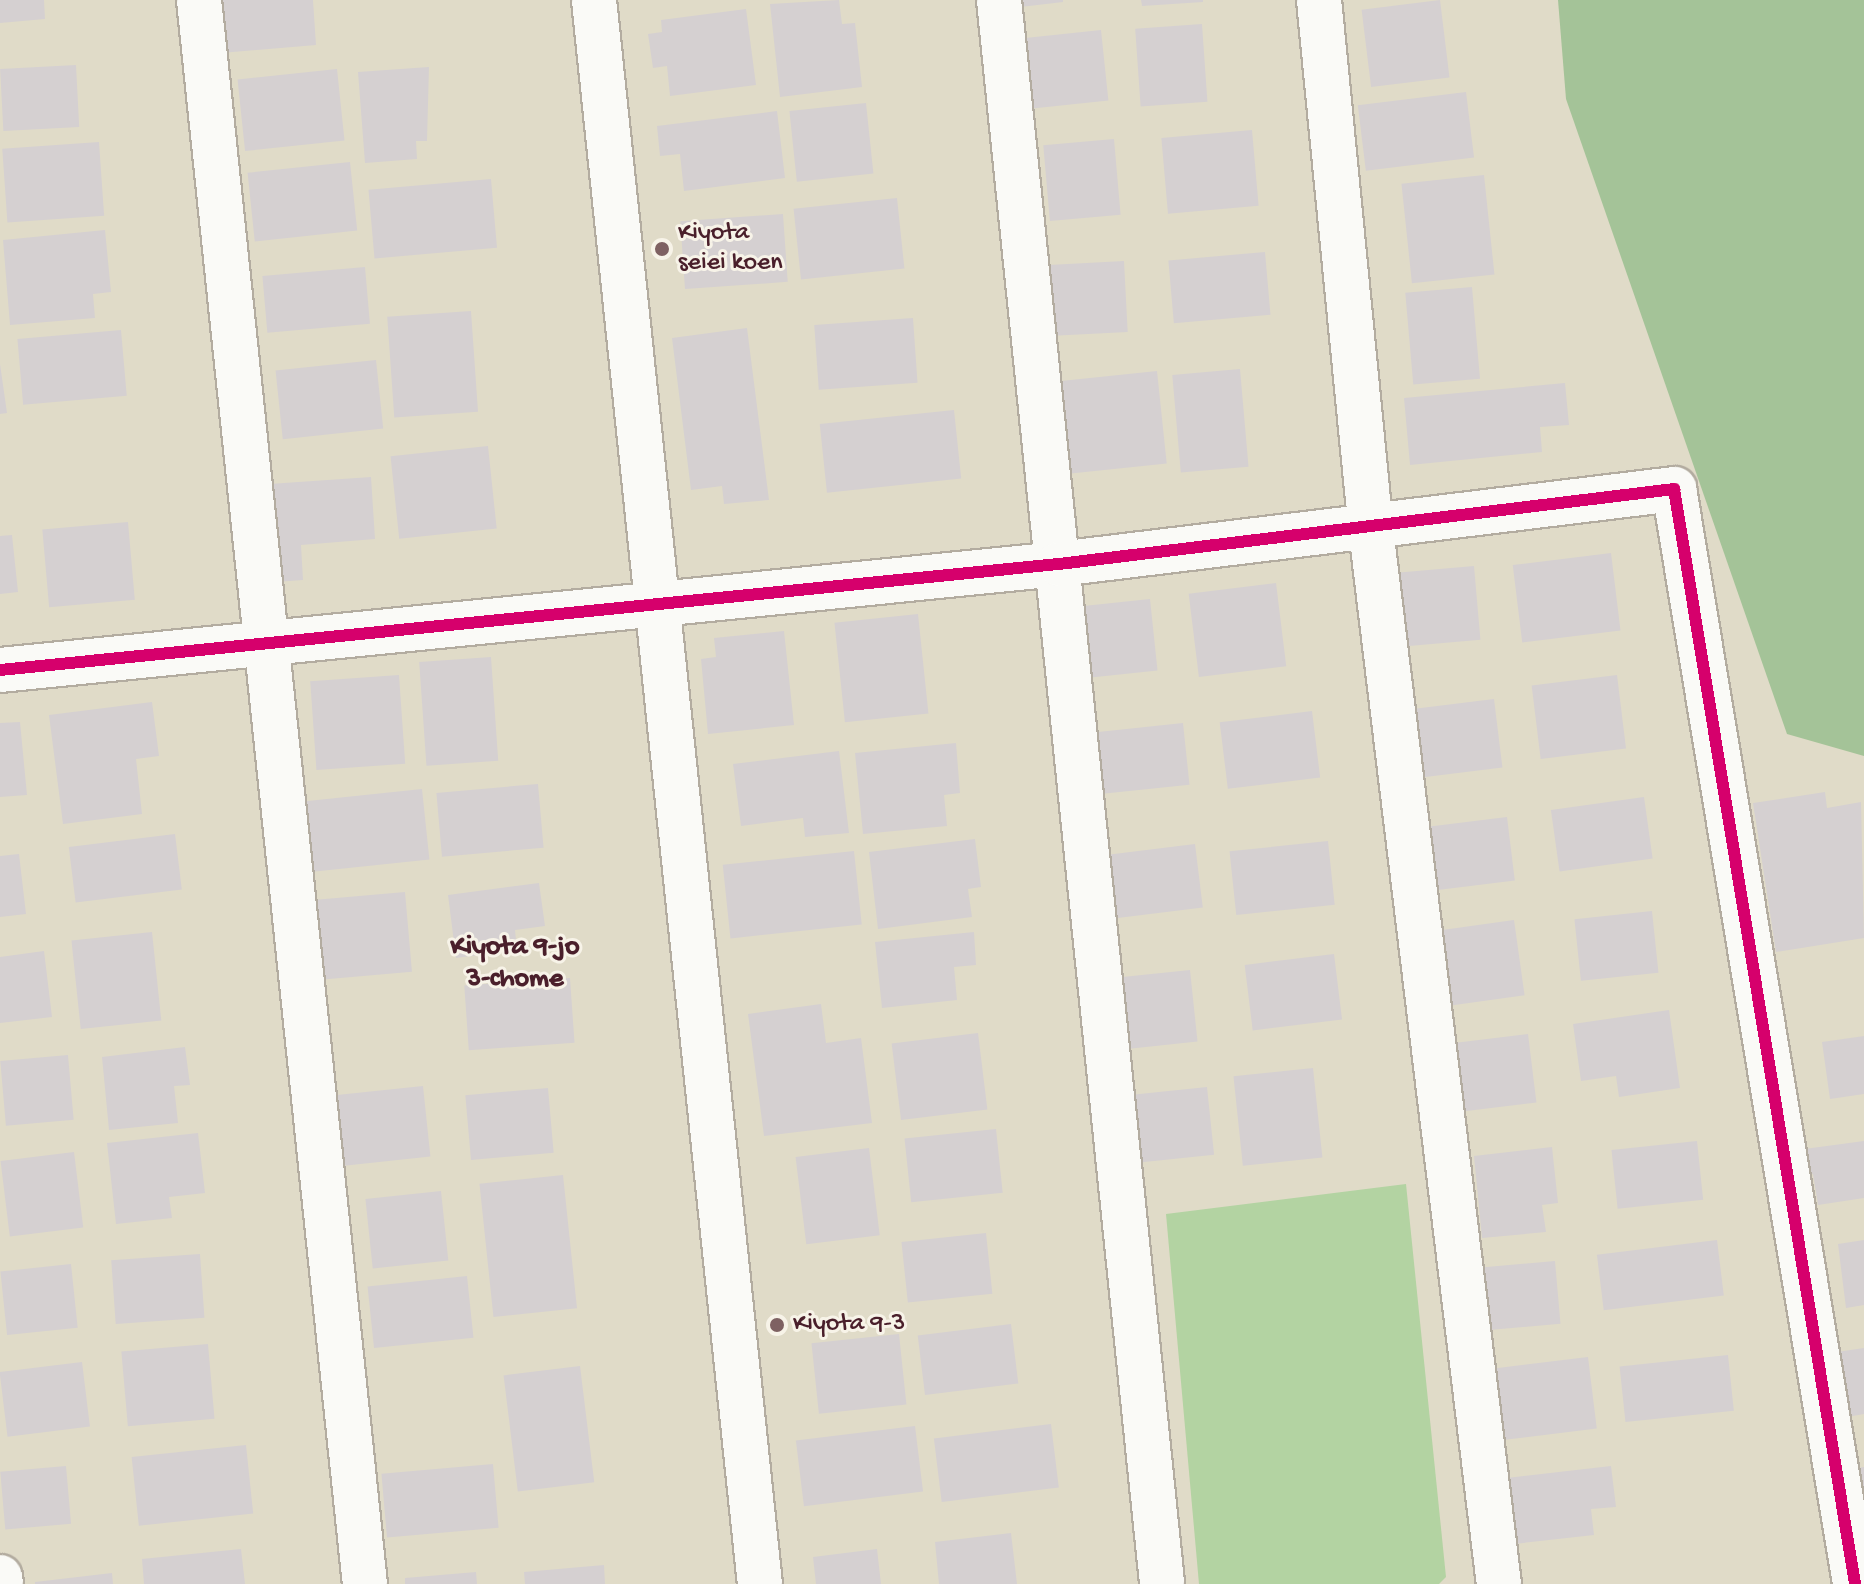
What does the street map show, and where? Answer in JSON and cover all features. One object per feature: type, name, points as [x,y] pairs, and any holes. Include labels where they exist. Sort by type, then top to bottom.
[{"type":"street","points":[[199,0],[365,1584]]},
{"type":"street","points":[[594,0],[760,1584]]},
{"type":"street","points":[[999,0],[1162,1584]]},
{"type":"street","points":[[1319,0],[1371,530],[1499,1584]]},
{"type":"street","points":[[0,670],[1059,564],[1371,530],[1674,489],[1851,1584]]},
{"type":"street","points":[[0,1577],[1,1584]]},
{"type":"green space","points":[[1558,0],[1864,0],[1864,756],[1787,734],[1566,99]]},
{"type":"green space","points":[[1406,1184],[1446,1577],[1439,1584],[1199,1584],[1166,1214]]},
{"type":"building","points":[[0,0],[44,0],[45,19],[0,23]]},
{"type":"building","points":[[216,0],[313,0],[316,45],[221,53]]},
{"type":"building","points":[[839,0],[842,24],[855,23],[862,87],[780,97],[770,4]]},
{"type":"building","points":[[1001,0],[1063,0],[1063,2],[1002,9]]},
{"type":"building","points":[[1141,0],[1203,0],[1203,2],[1142,6]]},
{"type":"building","points":[[1440,0],[1450,77],[1371,87],[1362,10]]},
{"type":"building","points":[[746,9],[756,85],[670,96],[667,66],[653,68],[648,34],[662,32],[661,20]]},
{"type":"building","points":[[1202,24],[1207,102],[1141,106],[1135,29]]},
{"type":"building","points":[[1101,30],[1108,101],[1011,111],[1004,40]]},
{"type":"building","points":[[76,65],[79,127],[3,131],[0,69]]},
{"type":"building","points":[[429,67],[427,141],[416,141],[417,159],[365,163],[358,72]]},
{"type":"building","points":[[337,69],[345,141],[245,151],[238,79]]},
{"type":"building","points":[[1466,92],[1474,158],[1366,171],[1358,105]]},
{"type":"building","points":[[866,103],[873,174],[797,182],[789,111]]},
{"type":"building","points":[[777,111],[785,178],[684,191],[680,154],[660,156],[657,126]]},
{"type":"building","points":[[1252,130],[1259,206],[1168,214],[1161,138]]},
{"type":"building","points":[[1114,139],[1121,215],[1050,221],[1043,145]]},
{"type":"building","points":[[99,142],[104,216],[7,223],[2,149]]},
{"type":"building","points":[[350,162],[357,231],[255,241],[248,173]]},
{"type":"building","points":[[1484,175],[1494,274],[1412,283],[1401,184]]},
{"type":"building","points":[[491,179],[497,248],[374,258],[368,190]]},
{"type":"building","points":[[897,198],[904,269],[801,279],[794,209]]},
{"type":"building","points":[[783,214],[788,282],[685,289],[680,221]]},
{"type":"building","points":[[105,230],[111,292],[93,294],[95,318],[10,325],[3,240]]},
{"type":"building","points":[[1265,252],[1270,315],[1174,323],[1168,260]]},
{"type":"building","points":[[1124,261],[1128,332],[1034,337],[1030,266]]},
{"type":"building","points":[[365,267],[370,324],[267,333],[262,276]]},
{"type":"building","points":[[1472,287],[1480,379],[1413,384],[1405,293]]},
{"type":"building","points":[[471,311],[478,412],[394,418],[387,317]]},
{"type":"building","points":[[913,318],[918,383],[819,390],[814,325]]},
{"type":"building","points":[[747,328],[769,500],[724,504],[722,486],[691,490],[672,338]]},
{"type":"building","points":[[121,330],[127,396],[23,405],[17,339]]},
{"type":"building","points":[[376,360],[383,429],[283,439],[276,371]]},
{"type":"building","points":[[0,364],[7,413],[0,414]]},
{"type":"building","points":[[1240,369],[1249,467],[1181,473],[1172,375]]},
{"type":"building","points":[[1157,371],[1167,463],[1056,475],[1047,383]]},
{"type":"building","points":[[1565,383],[1569,425],[1540,427],[1542,452],[1410,465],[1404,398]]},
{"type":"building","points":[[954,410],[961,479],[827,493],[820,424]]},
{"type":"building","points":[[488,446],[497,529],[399,539],[391,456]]},
{"type":"building","points":[[371,477],[375,539],[301,545],[303,580],[262,583],[255,485]]},
{"type":"building","points":[[128,522],[135,600],[49,607],[42,529]]},
{"type":"building","points":[[12,535],[18,592],[0,594],[0,536]]},
{"type":"building","points":[[1611,553],[1621,630],[1522,642],[1513,565]]},
{"type":"building","points":[[1474,566],[1480,640],[1395,647],[1388,573]]},
{"type":"building","points":[[1276,583],[1286,666],[1199,677],[1189,594]]},
{"type":"building","points":[[1150,599],[1158,671],[1065,680],[1058,609]]},
{"type":"building","points":[[918,614],[928,713],[845,722],[834,623]]},
{"type":"building","points":[[784,631],[794,725],[708,734],[701,659],[716,657],[714,638]]},
{"type":"building","points":[[491,657],[498,761],[426,766],[419,662]]},
{"type":"building","points":[[399,675],[405,764],[316,770],[310,681]]},
{"type":"building","points":[[1617,675],[1626,748],[1541,759],[1532,685]]},
{"type":"building","points":[[1494,699],[1502,767],[1403,780],[1395,711]]},
{"type":"building","points":[[152,702],[159,756],[136,759],[142,814],[63,824],[49,715]]},
{"type":"building","points":[[1312,711],[1320,778],[1228,789],[1220,722]]},
{"type":"building","points":[[20,722],[27,795],[0,797],[0,723]]},
{"type":"building","points":[[1183,723],[1189,785],[1081,796],[1075,734]]},
{"type":"building","points":[[956,743],[960,793],[944,795],[947,826],[863,834],[855,753]]},
{"type":"building","points":[[839,751],[849,833],[805,837],[803,818],[741,826],[733,764]]},
{"type":"building","points":[[538,784],[544,848],[442,857],[436,793]]},
{"type":"building","points":[[422,789],[429,860],[296,874],[289,803]]},
{"type":"building","points":[[1825,792],[1827,808],[1861,802],[1864,938],[1776,952],[1753,803]]},
{"type":"building","points":[[1644,797],[1653,858],[1560,871],[1551,810]]},
{"type":"building","points":[[1507,817],[1515,881],[1418,892],[1410,829]]},
{"type":"building","points":[[175,834],[182,890],[76,903],[69,847]]},
{"type":"building","points":[[975,839],[981,887],[968,889],[972,917],[878,929],[869,852]]},
{"type":"building","points":[[1328,841],[1335,905],[1236,915],[1230,851]]},
{"type":"building","points":[[1195,844],[1203,908],[1102,920],[1094,856]]},
{"type":"building","points":[[854,851],[862,925],[730,938],[723,865]]},
{"type":"building","points":[[19,854],[26,914],[0,917],[0,856]]},
{"type":"building","points":[[539,883],[545,926],[515,930],[517,950],[456,958],[448,895]]},
{"type":"building","points":[[405,892],[412,972],[320,980],[313,900]]},
{"type":"building","points":[[1652,911],[1658,973],[1581,981],[1574,919]]},
{"type":"building","points":[[1514,920],[1525,995],[1430,1009],[1419,933]]},
{"type":"building","points":[[152,932],[161,1021],[81,1029],[71,940]]},
{"type":"building","points":[[974,932],[976,965],[954,967],[957,1000],[882,1008],[875,942]]},
{"type":"building","points":[[44,951],[52,1017],[0,1023],[0,957]]},
{"type":"building","points":[[1334,954],[1342,1020],[1253,1030],[1245,965]]},
{"type":"building","points":[[1190,970],[1198,1042],[1094,1052],[1087,981]]},
{"type":"building","points":[[570,978],[575,1043],[469,1050],[464,985]]},
{"type":"building","points":[[821,1004],[826,1043],[861,1038],[872,1123],[764,1136],[748,1014]]},
{"type":"building","points":[[1669,1010],[1680,1088],[1619,1097],[1616,1076],[1581,1081],[1573,1024]]},
{"type":"building","points":[[978,1033],[987,1109],[901,1120],[892,1044]]},
{"type":"building","points":[[1528,1034],[1536,1102],[1446,1114],[1438,1045]]},
{"type":"building","points":[[1864,1036],[1864,1094],[1830,1099],[1822,1042]]},
{"type":"building","points":[[185,1047],[190,1085],[174,1086],[178,1123],[109,1130],[102,1057]]},
{"type":"building","points":[[68,1055],[74,1120],[6,1126],[0,1061]]},
{"type":"building","points":[[1313,1068],[1322,1158],[1243,1166],[1233,1076]]},
{"type":"building","points":[[423,1086],[430,1157],[335,1167],[328,1096]]},
{"type":"building","points":[[1207,1087],[1214,1155],[1123,1164],[1116,1097]]},
{"type":"building","points":[[548,1088],[554,1153],[471,1160],[465,1095]]},
{"type":"building","points":[[996,1129],[1003,1193],[911,1202],[905,1139]]},
{"type":"building","points":[[198,1133],[205,1193],[169,1197],[172,1218],[116,1224],[107,1143]]},
{"type":"building","points":[[1697,1141],[1703,1200],[1618,1209],[1611,1150]]},
{"type":"building","points":[[1864,1141],[1864,1198],[1818,1205],[1813,1174],[1801,1176],[1797,1150]]},
{"type":"building","points":[[1552,1147],[1558,1203],[1542,1205],[1546,1232],[1482,1238],[1474,1156]]},
{"type":"building","points":[[869,1148],[880,1235],[806,1244],[796,1157]]},
{"type":"building","points":[[74,1152],[83,1227],[10,1236],[1,1161]]},
{"type":"building","points":[[563,1175],[577,1308],[493,1317],[479,1184]]},
{"type":"building","points":[[441,1191],[448,1261],[373,1269],[365,1199]]},
{"type":"building","points":[[986,1233],[992,1294],[908,1303],[901,1242]]},
{"type":"building","points":[[1717,1240],[1724,1296],[1604,1310],[1597,1255]]},
{"type":"building","points":[[1864,1240],[1864,1305],[1846,1308],[1838,1244]]},
{"type":"building","points":[[200,1254],[204,1318],[116,1324],[111,1260]]},
{"type":"building","points":[[1555,1261],[1560,1324],[1464,1332],[1458,1269]]},
{"type":"building","points":[[71,1264],[78,1328],[7,1335],[0,1271]]},
{"type":"building","points":[[467,1276],[473,1338],[374,1348],[368,1286]]},
{"type":"building","points":[[1011,1324],[1018,1384],[925,1395],[918,1335]]},
{"type":"building","points":[[899,1334],[906,1405],[819,1414],[811,1343]]},
{"type":"building","points":[[208,1344],[215,1419],[128,1426],[121,1352]]},
{"type":"building","points":[[1864,1348],[1864,1414],[1847,1417],[1837,1352]]},
{"type":"building","points":[[1728,1355],[1734,1411],[1625,1422],[1620,1366]]},
{"type":"building","points":[[1588,1357],[1597,1428],[1479,1443],[1470,1372]]},
{"type":"building","points":[[82,1362],[90,1427],[8,1437],[0,1372]]},
{"type":"building","points":[[580,1366],[594,1482],[518,1492],[504,1375]]},
{"type":"building","points":[[1051,1424],[1059,1488],[942,1502],[934,1438]]},
{"type":"building","points":[[915,1426],[923,1492],[804,1506],[796,1441]]},
{"type":"building","points":[[246,1445],[253,1514],[139,1526],[132,1457]]},
{"type":"building","points":[[493,1464],[499,1528],[387,1538],[381,1474]]},
{"type":"building","points":[[66,1466],[71,1524],[5,1530],[0,1472]]},
{"type":"building","points":[[1611,1466],[1616,1507],[1591,1509],[1594,1535],[1505,1545],[1498,1479]]},
{"type":"building","points":[[1864,1467],[1864,1492],[1863,1493],[1858,1468]]},
{"type":"building","points":[[1011,1533],[1017,1584],[939,1584],[935,1542]]},
{"type":"building","points":[[241,1549],[245,1584],[144,1584],[142,1559]]},
{"type":"building","points":[[877,1549],[881,1584],[816,1584],[813,1557]]},
{"type":"building","points":[[604,1565],[605,1584],[525,1584],[524,1572]]},
{"type":"building","points":[[476,1572],[477,1584],[405,1584],[405,1578]]},
{"type":"building","points":[[112,1573],[113,1584],[35,1584],[35,1582]]},
{"type":"cycle path","points":[[0,670],[1059,564],[1674,489],[1855,1584]]},
{"type":"place","name":"Kiyota seiei koen","points":[[662,249]]},
{"type":"place","name":"Kiyota 9-3","points":[[777,1325]]},
{"type":"district","name":"Kiyota 9-jo 3-chome","points":[[515,964]]}]
